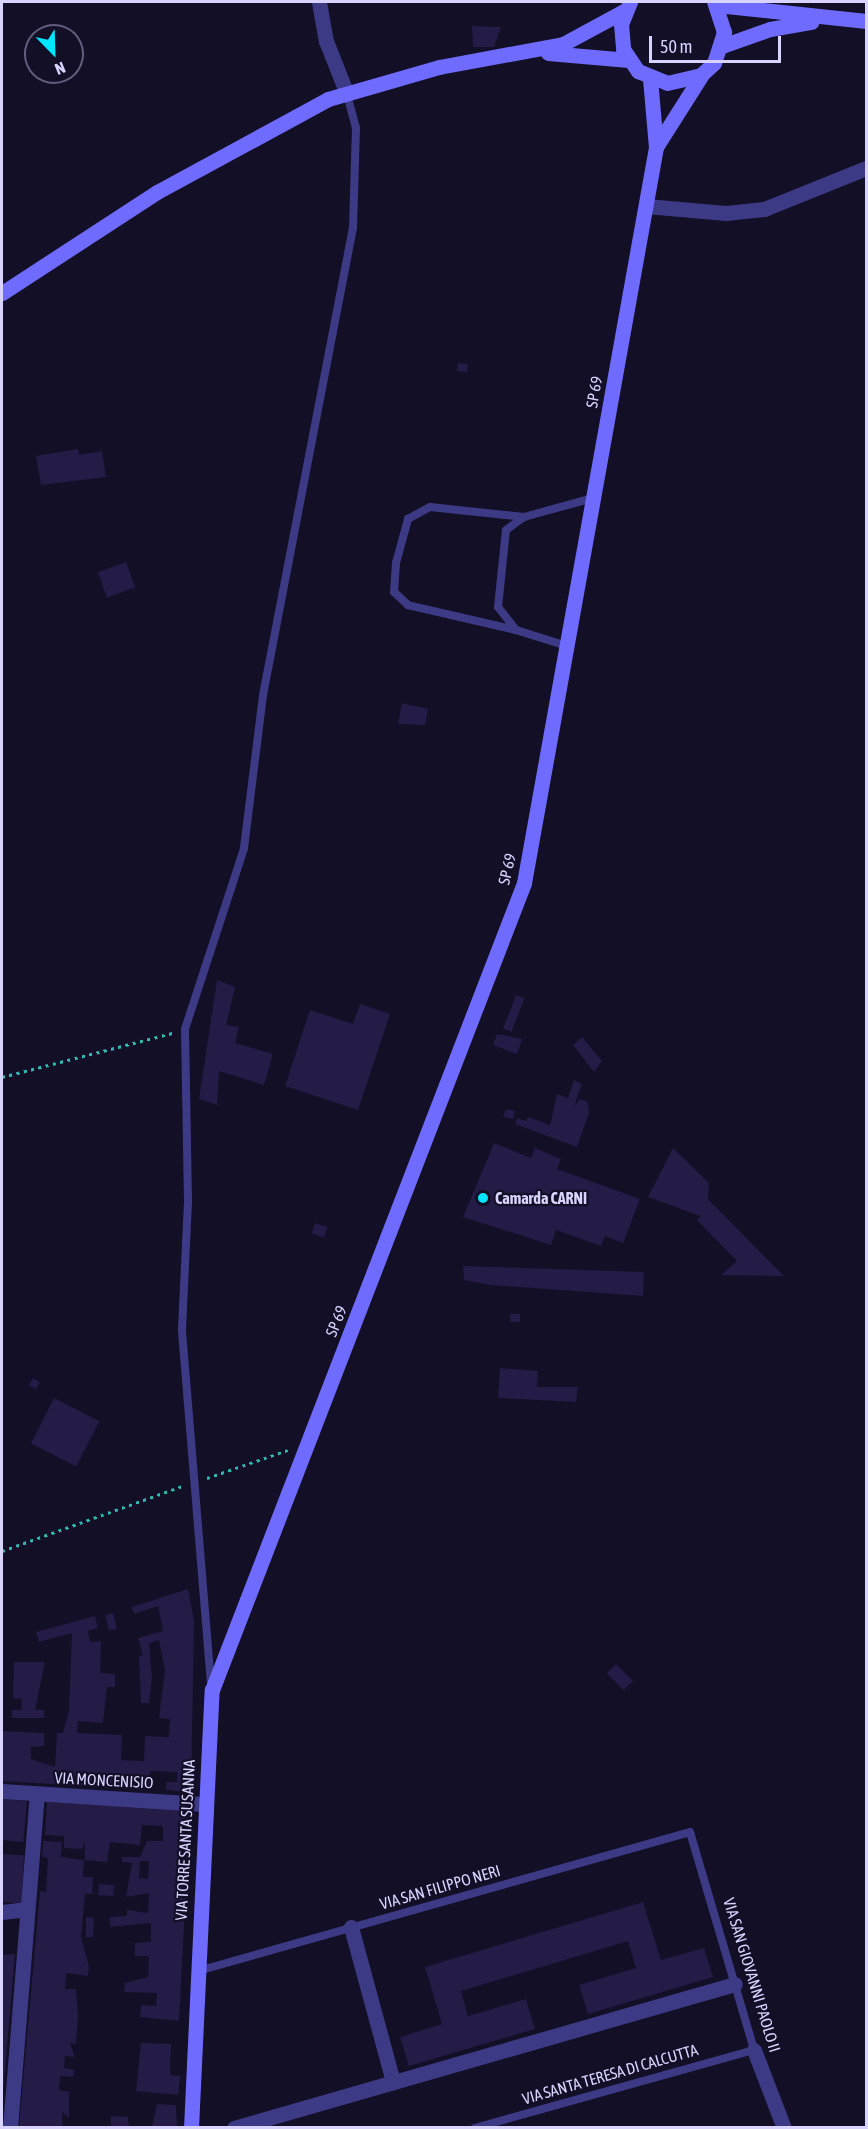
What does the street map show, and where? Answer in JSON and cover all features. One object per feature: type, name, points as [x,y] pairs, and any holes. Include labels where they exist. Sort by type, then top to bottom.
[{"type":"main road","points":[[722,46],[716,3],[824,20],[867,21]]},
{"type":"main road","points":[[2,293],[156,192],[347,94],[439,68],[533,52],[593,32],[627,6]]},
{"type":"main road","points":[[627,6],[621,36],[629,60],[650,78],[667,83],[701,75]]},
{"type":"main road","points":[[656,147],[722,46],[770,29],[824,20]]},
{"type":"main road","points":[[533,52],[629,60]]},
{"type":"main road","points":[[650,78],[656,147]]},
{"type":"main road","name":"SP 69","points":[[260,1562],[524,883],[656,147]]},
{"type":"main road","name":"VIA TORRE SANTA SUSANNA","points":[[191,2127],[203,1803],[212,1690],[260,1562]]},
{"type":"street","points":[[319,2],[326,41],[347,94]]},
{"type":"street","points":[[646,206],[726,213],[764,209],[867,168]]},
{"type":"street","name":"VIA MONCENISIO","points":[[2,1791],[203,1803]]},
{"type":"street","points":[[10,2127],[37,1794]]},
{"type":"street","points":[[2,1912],[27,1909]]},
{"type":"street","points":[[351,1928],[393,2082]]},
{"type":"street","points":[[234,2127],[735,1984]]},
{"type":"street","name":"VIA SAN GIOVANNI PAOLO II","points":[[754,2050],[784,2127]]},
{"type":"lane","points":[[212,1690],[192,1483],[182,1329],[188,1202],[185,1029],[244,848],[263,695],[353,228],[356,128],[347,94]]},
{"type":"lane","points":[[516,630],[498,607],[506,530],[525,517],[593,498]]},
{"type":"lane","points":[[525,517],[430,507],[408,519],[396,563],[394,592],[408,605],[516,630],[567,646]]},
{"type":"lane","name":"VIA SAN FILIPPO NERI","points":[[197,1971],[690,1832]]},
{"type":"lane","name":"VIA SAN GIOVANNI PAOLO II","points":[[690,1832],[754,2050]]},
{"type":"lane","name":"VIA SANTA TERESA DI CALCUTTA","points":[[475,2127],[754,2050]]},
{"type":"path","points":[[2,1077],[162,1036]]},
{"type":"path","points":[[2,1551],[307,1444]]},
{"type":"building","points":[[472,26],[501,27],[494,47],[473,47]]},
{"type":"building","points":[[458,363],[468,364],[467,372],[457,371]]},
{"type":"building","points":[[78,449],[79,455],[102,451],[106,477],[41,485],[36,456]]},
{"type":"building","points":[[126,562],[135,587],[107,598],[98,572]]},
{"type":"building","points":[[402,703],[428,709],[425,725],[398,724]]},
{"type":"building","points":[[217,980],[235,987],[226,1025],[239,1027],[235,1043],[273,1054],[264,1085],[219,1071],[217,1105],[199,1099]]},
{"type":"building","points":[[516,995],[524,998],[512,1032],[503,1029]]},
{"type":"building","points":[[360,1004],[390,1014],[358,1110],[285,1086],[310,1010],[353,1024]]},
{"type":"building","points":[[497,1034],[522,1039],[517,1054],[493,1045]]},
{"type":"building","points":[[582,1037],[602,1061],[594,1072],[573,1045]]},
{"type":"building","points":[[574,1080],[582,1084],[574,1107],[580,1099],[588,1102],[589,1113],[577,1147],[515,1124],[517,1118],[526,1121],[528,1117],[550,1125],[557,1094],[568,1098]]},
{"type":"building","points":[[506,1109],[515,1111],[513,1119],[503,1117]]},
{"type":"building","points":[[494,1143],[531,1158],[535,1148],[561,1159],[557,1169],[640,1199],[623,1243],[605,1236],[601,1246],[556,1230],[551,1245],[463,1217]]},
{"type":"building","points":[[673,1148],[709,1183],[708,1199],[784,1276],[721,1275],[737,1261],[697,1220],[700,1216],[648,1197]]},
{"type":"building","points":[[315,1223],[327,1227],[324,1237],[312,1233]]},
{"type":"building","points":[[463,1266],[644,1272],[643,1296],[491,1285],[464,1280]]},
{"type":"building","points":[[510,1314],[520,1314],[520,1322],[510,1322]]},
{"type":"building","points":[[500,1368],[538,1371],[537,1387],[578,1387],[576,1402],[498,1398]]},
{"type":"building","points":[[33,1378],[40,1382],[36,1389],[29,1385]]},
{"type":"building","points":[[54,1398],[99,1421],[76,1467],[31,1443]]},
{"type":"building","points":[[188,1589],[194,1620],[191,1792],[166,1790],[166,1782],[177,1782],[177,1772],[150,1771],[149,1790],[2,1781],[2,1731],[44,1733],[44,1746],[31,1747],[31,1759],[55,1767],[57,1733],[63,1733],[69,1711],[72,1633],[39,1642],[36,1632],[95,1616],[98,1628],[88,1631],[90,1642],[101,1641],[100,1673],[115,1674],[115,1687],[107,1687],[103,1723],[78,1721],[77,1733],[122,1735],[121,1760],[144,1761],[145,1736],[169,1737],[170,1719],[159,1718],[165,1670],[159,1640],[149,1643],[152,1677],[149,1703],[141,1703],[139,1656],[143,1655],[138,1638],[163,1631],[158,1606],[134,1614],[132,1607]]},
{"type":"building","points":[[113,1613],[117,1629],[109,1630],[105,1615]]},
{"type":"building","points":[[14,1662],[45,1662],[35,1710],[44,1710],[44,1718],[12,1718],[12,1710],[21,1710],[22,1699],[13,1698]]},
{"type":"building","points":[[616,1664],[633,1681],[624,1690],[607,1673]]},
{"type":"building","points":[[2,1799],[27,1801],[23,1842],[2,1840]]},
{"type":"building","points":[[47,1802],[190,1810],[179,2021],[140,2017],[141,2005],[156,2006],[157,1993],[124,1992],[125,1983],[148,1977],[149,1956],[135,1956],[135,1943],[151,1942],[151,1923],[110,1927],[110,1917],[127,1916],[127,1910],[148,1913],[149,1893],[126,1897],[132,1863],[122,1862],[122,1857],[140,1857],[147,1841],[163,1841],[163,1826],[142,1825],[140,1845],[110,1842],[107,1862],[85,1860],[85,1841],[82,1849],[64,1848],[64,1836],[45,1835]],"holes":[[[140,1861],[149,1861],[148,1879],[139,1878]]]},
{"type":"building","points":[[43,1841],[62,1842],[61,1857],[84,1860],[83,1877],[93,1877],[92,1894],[85,1894],[81,1937],[89,1967],[88,1976],[66,1973],[65,1989],[76,1989],[78,2016],[76,2044],[70,2043],[75,2057],[65,2056],[64,2068],[74,2070],[74,2077],[60,2076],[59,2090],[69,2092],[69,2118],[62,2112],[62,2127],[19,2127],[40,1891],[46,1892],[48,1858],[42,1857]]},
{"type":"building","points":[[2,1854],[24,1855],[21,1903],[2,1902]]},
{"type":"building","points":[[99,1884],[114,1885],[113,1896],[98,1895]]},
{"type":"building","points":[[643,1902],[661,1960],[704,1948],[713,1977],[588,2014],[579,1985],[636,1968],[628,1941],[461,1991],[468,2016],[526,1999],[535,2029],[409,2066],[400,2037],[442,2024],[425,1967]]},
{"type":"building","points":[[86,1917],[94,1918],[93,1937],[86,1937]]},
{"type":"building","points":[[15,1954],[3,2093],[2,2093],[2,1955]]},
{"type":"building","points":[[141,2043],[171,2044],[170,2075],[180,2076],[178,2095],[136,2091]]},
{"type":"building","points":[[157,2104],[176,2105],[177,2127],[152,2127]]},
{"type":"building","points":[[111,2116],[128,2117],[129,2127],[111,2127]]},
{"type":"place","name":"Camarda CARNI","points":[[483,1198]]}]
